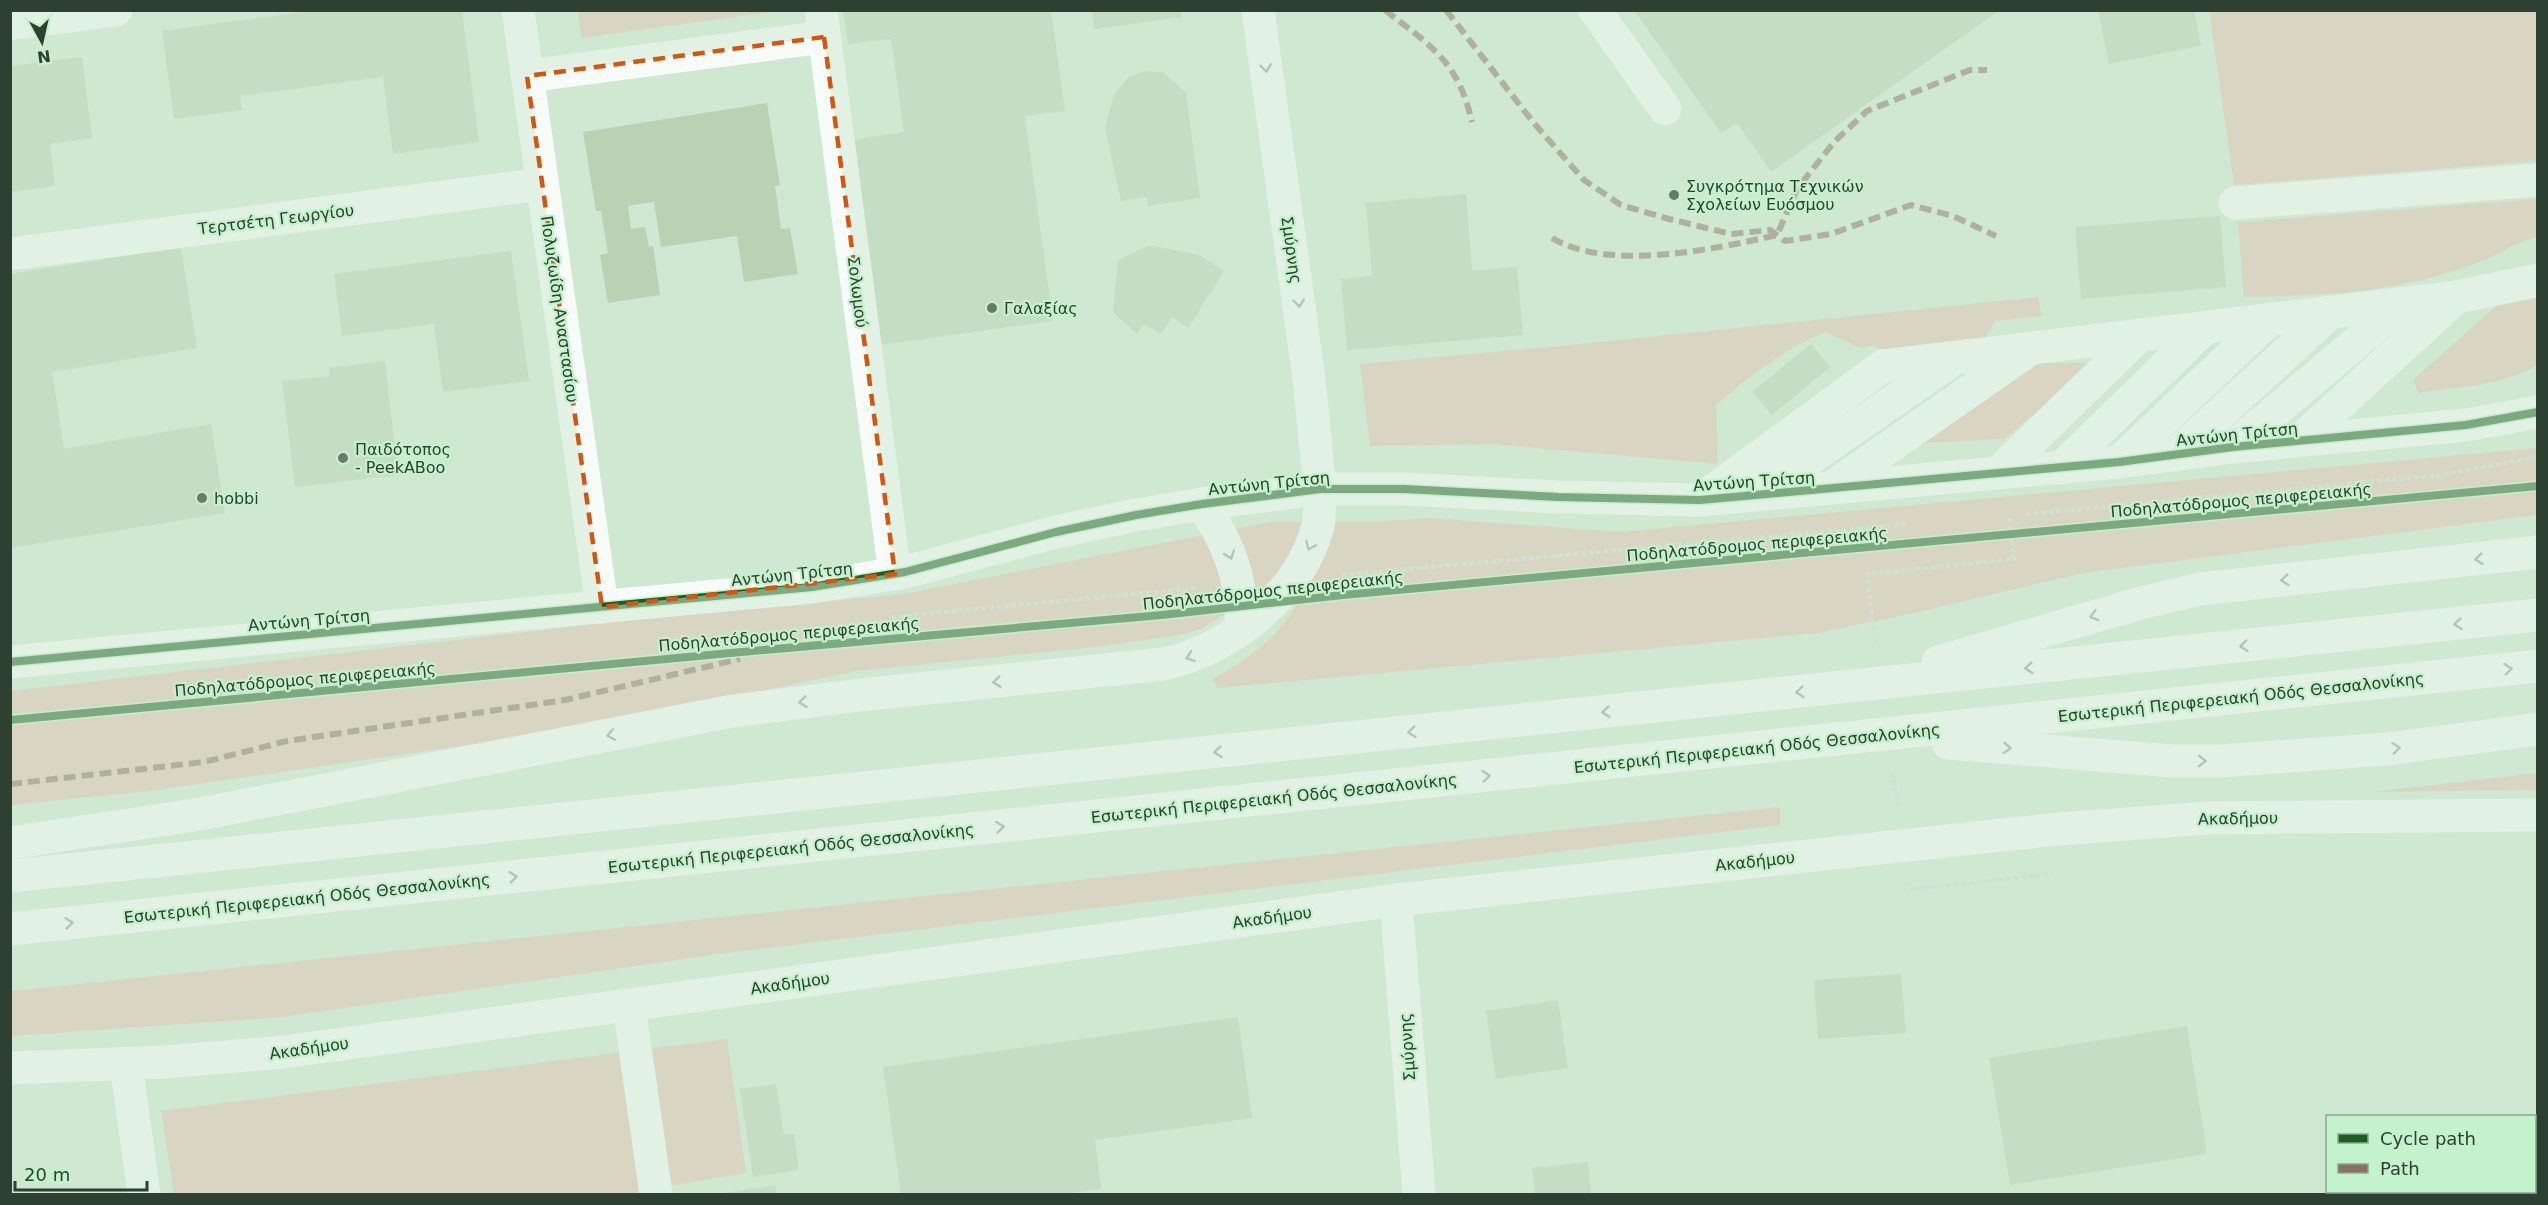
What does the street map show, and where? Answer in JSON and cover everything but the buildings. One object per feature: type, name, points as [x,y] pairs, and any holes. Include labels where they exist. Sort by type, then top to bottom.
[{"type":"main road","points":[[10,24],[116,10]]},
{"type":"main road","name":"Πολυζωίδη Αναστασίου","points":[[518,10],[602,607]]},
{"type":"main road","name":"Σμύρνης","points":[[10,843],[200,814],[733,711],[860,695],[1164,664],[1206,651],[1241,630],[1293,579],[1304,560],[1318,525],[1320,489],[1309,379],[1258,10]]},
{"type":"main road","points":[[1595,10],[1665,109]]},
{"type":"main road","points":[[527,76],[823,24]]},
{"type":"main road","name":"Σολωμού","points":[[823,24],[895,574]]},
{"type":"main road","points":[[2235,203],[2538,180]]},
{"type":"main road","name":"Τερτσέτη Γεωργίου","points":[[10,254],[542,184]]},
{"type":"main road","points":[[1700,500],[1883,366],[2457,297],[2538,280]]},
{"type":"main road","points":[[2299,441],[2457,297]]},
{"type":"main road","points":[[2233,447],[2402,304]]},
{"type":"main road","points":[[2175,455],[2331,312]]},
{"type":"main road","points":[[2118,462],[2270,320]]},
{"type":"main road","points":[[2061,468],[2206,327]]},
{"type":"main road","points":[[1998,473],[2140,335]]},
{"type":"main road","points":[[1830,488],[2030,349]]},
{"type":"main road","points":[[1757,495],[1956,358]]},
{"type":"main road","name":"Αντώνη Τρίτση","points":[[10,662],[812,587],[895,574],[1056,532],[1202,504],[1320,489],[1404,489],[1558,497],[1700,500],[2061,468],[2233,447],[2466,425],[2538,412]]},
{"type":"main road","points":[[1202,504],[1225,538],[1237,574],[1242,606],[1241,630]]},
{"type":"main road","points":[[1859,686],[2140,603],[2200,589],[2538,552]]},
{"type":"main road","points":[[10,876],[2538,615]]},
{"type":"main road","name":"Εσωτερική Περιφερειακή Οδός Θεσσαλονίκης","points":[[10,929],[2538,666]]},
{"type":"main road","points":[[1865,737],[2172,761],[2220,761],[2388,749],[2538,729]]},
{"type":"main road","name":"Ακαδήμου","points":[[10,1068],[126,1064],[284,1052],[1396,900],[2058,829],[2208,818],[2538,815]]},
{"type":"main road","name":"Σμύρνης","points":[[1396,900],[1419,1194]]},
{"type":"main road","points":[[629,1006],[656,1194]]},
{"type":"main road","points":[[126,1064],[144,1194]]},
{"type":"path","points":[[1867,574],[2014,559],[2008,515]]},
{"type":"path","points":[[1840,531],[1840,550]]},
{"type":"path","points":[[2000,536],[2023,534]]},
{"type":"highlighted area","points":[[824,37],[895,574],[602,607],[527,76]]},
{"type":"shaded area","points":[[578,10],[779,10],[779,11],[581,38]]},
{"type":"shaded area","points":[[2209,11],[2537,11],[2537,161],[2234,185]]},
{"type":"shaded area","points":[[2537,199],[2537,237],[2461,269],[2368,290],[2319,295],[2244,297],[2238,222]]},
{"type":"shaded area","points":[[2038,297],[2042,316],[1995,321],[1985,339],[1901,356],[1872,346],[1861,348],[1825,332],[1796,346],[1768,364],[1716,405],[1718,464],[1491,444],[1370,446],[1360,364]]},
{"type":"shaded area","points":[[2537,298],[2537,365],[2495,382],[2418,393],[2413,380],[2496,306]]},
{"type":"shaded area","points":[[2035,363],[2097,363],[2004,439],[1921,443]]},
{"type":"shaded area","points":[[2537,448],[2537,515],[2083,573],[1818,633],[1218,688],[1213,679],[1248,657],[1270,639],[1295,606],[1224,615],[1201,629],[1185,634],[1106,646],[856,671],[587,728],[149,791],[11,805],[10,691],[603,623],[903,594],[1270,522],[1367,522],[1428,518],[1620,532]]},
{"type":"shaded area","points":[[2537,773],[2537,790],[2372,792]]},
{"type":"shaded area","points":[[1780,807],[1780,825],[718,954],[283,1017],[11,1036],[11,991]]},
{"type":"shaded area","points":[[727,1039],[746,1173],[638,1191],[638,1194],[174,1194],[161,1111]]},
{"type":"marked path","points":[[1385,10],[1441,57],[1459,84],[1472,122]]},
{"type":"marked path","points":[[1446,10],[1533,122],[1584,180],[1621,205],[1731,234],[1770,230],[1785,241],[1831,234],[1911,205],[1953,216],[1996,236]]},
{"type":"marked path","points":[[1552,238],[1575,248],[1602,254],[1632,256],[1694,251],[1777,235],[1797,189],[1834,142],[1867,111],[1970,70],[1987,70]]},
{"type":"marked path","points":[[10,784],[204,762],[287,741],[565,700],[740,659]]},
{"type":"cycle path","points":[[10,662],[812,587],[905,572],[1056,532],[1136,515],[1320,489],[1404,489],[1558,497],[1700,500],[2119,462],[2233,447],[2466,425],[2538,412]]},
{"type":"cycle path","name":"Ποδηλατόδρομος περιφερειακής","points":[[10,720],[2538,486]]},
{"type":"place","name":"Συγκρότημα Τεχνικών Σχολείων Ευόσμου","points":[[1674,195]]},
{"type":"place","name":"Γαλαξίας","points":[[992,308]]},
{"type":"place","name":"Παιδότοπος - PeekABoo","points":[[343,458]]},
{"type":"place","name":"hobbi","points":[[202,498]]}]
